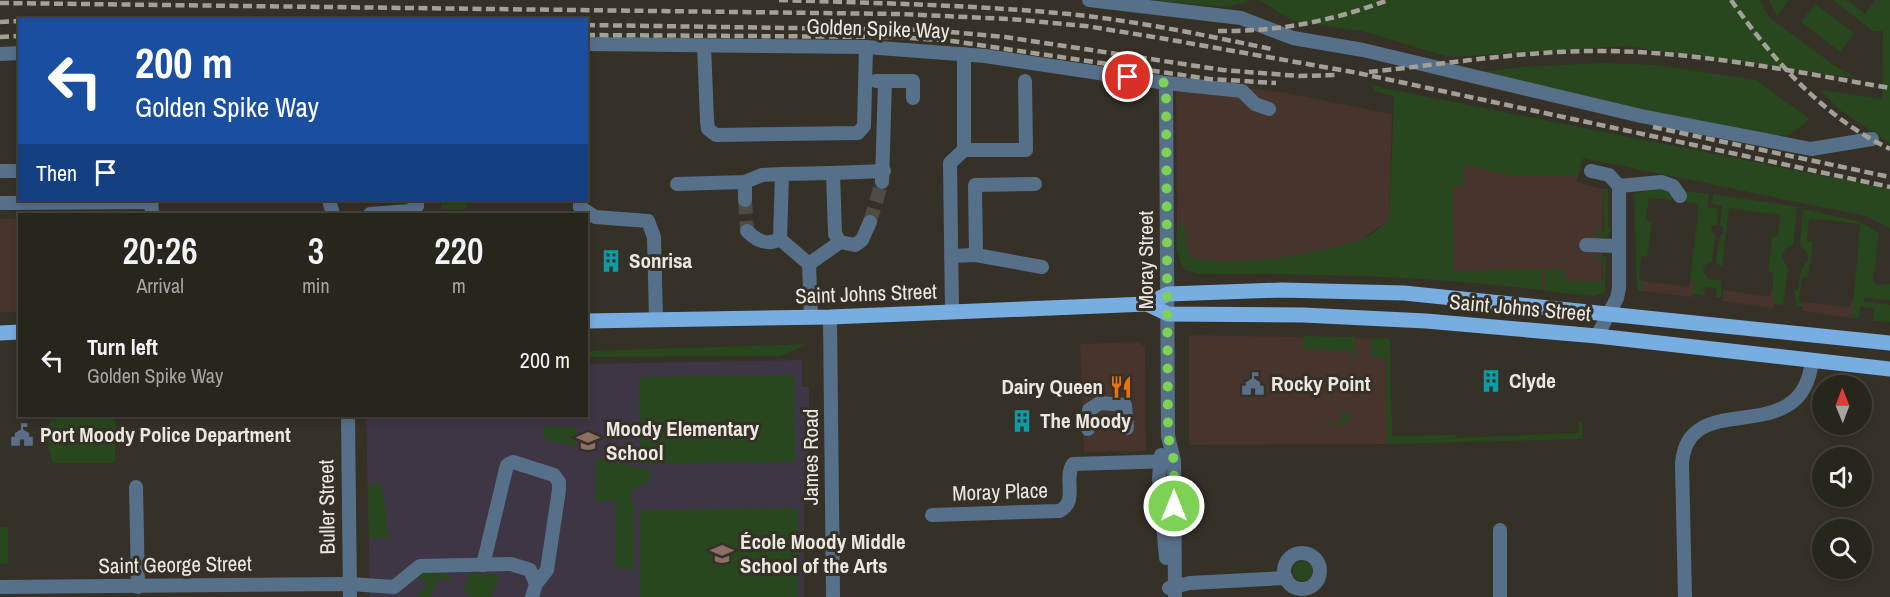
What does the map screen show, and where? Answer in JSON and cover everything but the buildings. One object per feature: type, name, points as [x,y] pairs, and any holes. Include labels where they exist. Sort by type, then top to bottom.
[{"type":"main road","name":"Saint Johns Street","points":[[588,321],[830,317],[1148,304],[1168,294],[1282,290],[1404,293],[1890,343]]},
{"type":"main road","name":"Saint Johns Street","points":[[1148,304],[1168,314],[1364,317],[1598,336],[1890,369]]},
{"type":"main road","points":[[0,333],[18,332]]},
{"type":"street","points":[[1089,0],[1240,18],[1293,38],[1363,50],[1641,116],[1811,149],[1872,139]]},
{"type":"street","name":"Golden Spike Way","points":[[588,44],[866,47],[964,54],[1166,83],[1242,91],[1255,104],[1269,109]]},
{"type":"street","points":[[704,46],[708,129],[716,135],[858,133],[864,126],[866,47]]},
{"type":"street","points":[[0,54],[18,53]]},
{"type":"street","points":[[964,54],[964,150]]},
{"type":"street","points":[[865,81],[913,81],[913,98]]},
{"type":"street","points":[[677,184],[745,182],[762,175],[783,174],[833,173],[883,177],[885,81]]},
{"type":"street","points":[[951,312],[950,163],[964,150],[1026,150],[1025,81]]},
{"type":"street","name":"Moray Street","points":[[1166,83],[1168,436],[1174,461],[1171,592]]},
{"type":"street","points":[[0,171],[18,171]]},
{"type":"street","points":[[1591,171],[1609,176],[1619,186],[1619,288],[1598,336]]},
{"type":"street","points":[[833,173],[835,234],[840,242]]},
{"type":"street","points":[[780,239],[783,174]]},
{"type":"street","points":[[745,182],[745,200]]},
{"type":"street","points":[[1619,186],[1662,182],[1673,186],[1680,196]]},
{"type":"street","points":[[976,255],[975,185],[1035,184]]},
{"type":"street","points":[[0,203],[49,201],[152,205]]},
{"type":"street","points":[[578,207],[595,217],[648,221],[654,237],[656,320]]},
{"type":"street","points":[[377,213],[412,208]]},
{"type":"street","points":[[809,264],[840,242],[855,245],[862,240],[870,222]]},
{"type":"street","points":[[747,231],[764,243],[773,243],[780,239]]},
{"type":"street","points":[[780,239],[809,264],[811,317]]},
{"type":"street","points":[[1586,246],[1619,246]]},
{"type":"street","points":[[951,256],[976,255],[1042,267]]},
{"type":"street","name":"James Road","points":[[830,317],[833,597]]},
{"type":"street","points":[[1685,597],[1682,464],[1685,444],[1689,436],[1700,427],[1712,423],[1761,415],[1786,405],[1799,396],[1809,382],[1812,360]]},
{"type":"street","points":[[1088,429],[1089,410],[1100,402],[1125,405],[1127,428]]},
{"type":"street","name":"Buller Street","points":[[348,417],[350,591]]},
{"type":"street","name":"Moray Street","points":[[1168,436],[1159,461],[1171,592]]},
{"type":"street","name":"Moray Place","points":[[932,515],[1059,511],[1065,508],[1069,501],[1070,471],[1073,464],[1174,461]]},
{"type":"street","points":[[483,565],[507,465],[513,462],[554,475],[559,482],[559,490],[547,570],[534,590]]},
{"type":"street","points":[[136,487],[138,586]]},
{"type":"street","points":[[1500,530],[1500,597]]},
{"type":"street","points":[[379,592],[397,586],[420,567],[483,565],[522,566],[530,570],[534,590]]},
{"type":"street","points":[[1171,592],[1190,583],[1286,578]]},
{"type":"street","name":"Saint George Street","points":[[0,587],[138,586],[379,592]]},
{"type":"shaded area","points":[[1176,80],[1281,92],[1392,114],[1389,220],[1362,239],[1355,274],[1199,274],[1184,269],[1180,263],[1177,234]]},
{"type":"shaded area","points":[[1464,164],[1514,176],[1578,176],[1576,182],[1603,189],[1602,291],[1593,296],[1454,280],[1453,186],[1464,186]]},
{"type":"shaded area","points":[[0,219],[18,219],[18,312],[0,312]]},
{"type":"shaded area","points":[[1643,281],[1689,287],[1690,281],[1695,282],[1693,297],[1642,291]]},
{"type":"shaded area","points":[[1723,290],[1770,297],[1771,290],[1775,290],[1773,308],[1722,301]]},
{"type":"shaded area","points":[[1852,300],[1854,301],[1852,318],[1802,311],[1803,302],[1850,307]]},
{"type":"shaded area","points":[[1189,335],[1390,339],[1392,444],[1189,445]]},
{"type":"shaded area","points":[[1138,342],[1145,347],[1146,449],[1144,451],[1084,452],[1080,344]]},
{"type":"shaded area","name":"Moody Elementary School","points":[[802,360],[802,387],[809,387],[809,467],[804,508],[804,597],[370,597],[366,417],[588,417],[588,364]]},
{"type":"green space","points":[[1148,0],[1252,0],[1228,7]]},
{"type":"green space","points":[[1259,0],[1759,0],[1769,17],[1835,66],[1857,78],[1625,46],[1449,57],[1362,31],[1293,21]]},
{"type":"green space","points":[[1769,0],[1789,0],[1777,16]]},
{"type":"green space","points":[[1833,0],[1846,0],[1865,14],[1875,0],[1890,0],[1890,143],[1841,111],[1820,90],[1882,99],[1883,31],[1873,31]]},
{"type":"green space","points":[[1815,4],[1854,33],[1840,52],[1801,22]]},
{"type":"green space","points":[[1601,63],[1657,65],[1756,80],[1810,119],[1790,134],[1773,137],[1634,110],[1474,73],[1522,67]]},
{"type":"green space","points":[[1373,86],[1890,189],[1890,228],[1866,216],[1583,158],[1578,176],[1514,176],[1464,165],[1464,186],[1453,187],[1454,271],[1542,269],[1542,290],[1456,281],[1371,276],[1199,274],[1184,269],[1178,253],[1176,233],[1180,224],[1184,223],[1189,256],[1205,260],[1226,261],[1276,258],[1325,250],[1362,239],[1389,220],[1394,97],[1375,91]]},
{"type":"green space","points":[[1603,189],[1608,189],[1608,226],[1611,229],[1607,238],[1597,236],[1594,231],[1604,230]]},
{"type":"green space","points":[[1662,189],[1670,193],[1674,200],[1649,198],[1646,220],[1652,222],[1647,257],[1641,256],[1639,279],[1643,281],[1642,291],[1637,291],[1634,193]]},
{"type":"green space","points":[[1684,191],[1709,194],[1707,207],[1718,208],[1717,225],[1712,225],[1711,232],[1715,234],[1712,262],[1705,265],[1703,271],[1708,279],[1721,280],[1722,297],[1716,297],[1717,288],[1705,287],[1704,296],[1693,294],[1694,282],[1690,281],[1699,204],[1687,202]]},
{"type":"green space","points":[[1713,194],[1797,207],[1793,245],[1785,249],[1782,257],[1788,269],[1783,305],[1773,304],[1773,273],[1768,272],[1772,237],[1778,237],[1780,215],[1729,208],[1722,267],[1716,262],[1720,235],[1723,235],[1724,227],[1720,226],[1722,206],[1712,204]]},
{"type":"green space","points":[[441,201],[466,201],[466,209],[441,209]]},
{"type":"green space","points":[[1803,209],[1861,222],[1879,234],[1873,281],[1875,285],[1890,284],[1890,300],[1865,298],[1864,301],[1890,305],[1890,322],[1873,321],[1874,308],[1860,307],[1859,319],[1852,318],[1860,224],[1809,218],[1807,241],[1813,242],[1808,277],[1802,277],[1799,301],[1803,302],[1803,307],[1796,306],[1794,289],[1798,290],[1801,270],[1808,260],[1807,252],[1800,246]]},
{"type":"green space","points":[[124,212],[130,213],[30,213]]},
{"type":"green space","points":[[1599,255],[1606,258],[1605,292],[1593,296],[1545,291],[1545,269],[1564,269],[1565,280],[1603,281],[1603,259],[1595,258]]},
{"type":"green space","points":[[1303,336],[1355,337],[1356,359],[1353,360],[1353,351],[1303,349]]},
{"type":"green space","points":[[1371,338],[1390,339],[1392,436],[1455,435],[1456,438],[1578,433],[1579,423],[1582,421],[1582,439],[1387,444],[1386,357],[1371,357]]},
{"type":"green space","points":[[808,344],[780,356],[588,357],[588,351]]},
{"type":"green space","points":[[794,375],[795,462],[640,464],[639,377]]},
{"type":"green space","points":[[1341,413],[1354,414],[1344,425],[1317,425],[1341,422]]},
{"type":"green space","points":[[50,417],[115,417],[115,463],[53,463],[48,446]]},
{"type":"green space","points":[[543,426],[576,427],[576,447],[544,439]]},
{"type":"green space","points":[[596,458],[650,470],[650,480],[631,491],[631,502],[634,502],[633,570],[616,568],[616,501],[595,501]]},
{"type":"green space","points":[[382,484],[389,538],[369,538],[368,485]]},
{"type":"green space","points":[[798,508],[798,597],[640,597],[640,510]]},
{"type":"green space","points":[[0,527],[8,527],[8,563],[0,564]]},
{"type":"green space","points":[[1303,561],[1310,564],[1313,571],[1310,578],[1303,581],[1296,578],[1293,571],[1296,564]]},
{"type":"green space","points":[[419,573],[444,573],[451,578],[450,581],[439,578],[431,597],[416,597],[427,584],[417,576]]},
{"type":"green space","points":[[470,573],[497,575],[498,582],[491,597],[473,597],[463,591]]},
{"type":"tunnel","points":[[870,222],[882,182]]},
{"type":"tunnel","points":[[745,200],[747,231]]},
{"type":"railway","points":[[779,0],[961,6],[1069,14],[1145,24],[1271,49]]},
{"type":"railway","points":[[1218,31],[1262,30],[1304,24],[1347,14],[1388,0]]},
{"type":"railway","points":[[1731,0],[1764,44],[1801,85],[1843,121],[1890,149]]},
{"type":"railway","points":[[0,3],[900,14],[1010,19],[1086,26],[1358,73],[1890,187]]},
{"type":"railway","points":[[0,22],[18,21]]},
{"type":"railway","points":[[588,25],[928,30],[1005,37],[1223,70],[1299,76],[1339,75]]},
{"type":"railway","points":[[588,35],[898,37],[952,41],[1209,79],[1276,83]]},
{"type":"railway","points":[[0,37],[18,36]]},
{"type":"railway","points":[[1369,72],[1517,55],[1576,51],[1641,52],[1713,59],[1890,88]]},
{"type":"railway","points":[[1653,127],[1890,177]]},
{"type":"place","name":"Sonrisa","points":[[611,261]]},
{"type":"place","name":"Clyde","points":[[1491,381]]},
{"type":"place","name":"Rocky Point","points":[[1253,384]]},
{"type":"place","name":"Dairy Queen","points":[[1121,387]]},
{"type":"place","name":"The Moody","points":[[1022,421]]},
{"type":"place","name":"Port Moody Police Department","points":[[22,435]]},
{"type":"place","name":"Moody Elementary School","points":[[588,441]]},
{"type":"place","name":"École Moody Middle School of the Arts","points":[[722,554]]},
{"type":"route","points":[[1128,77],[1166,83],[1168,436],[1174,461],[1174,506]]}]
